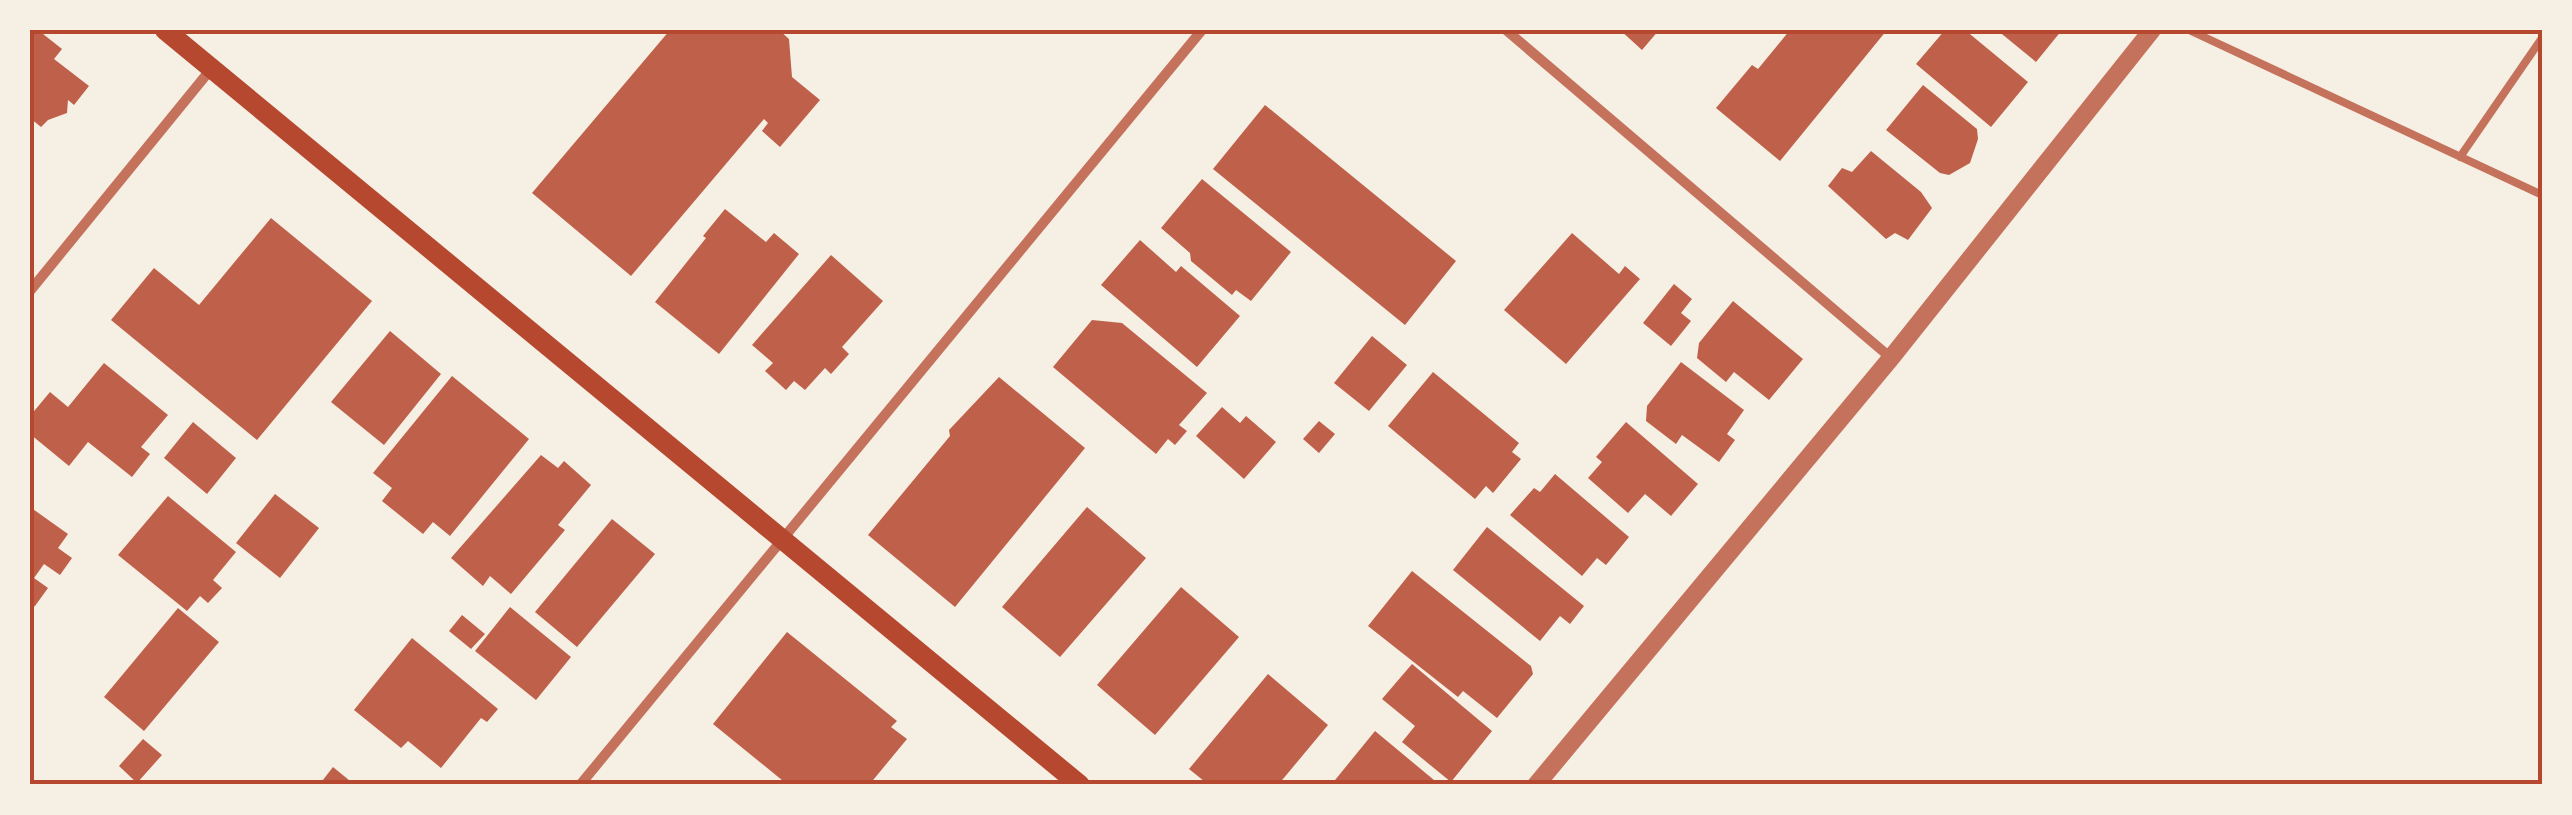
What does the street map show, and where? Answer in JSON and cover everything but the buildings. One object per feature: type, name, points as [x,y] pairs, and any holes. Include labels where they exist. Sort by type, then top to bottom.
[{"type":"main road","points":[[165,30],[1080,785]]},
{"type":"street","points":[[580,785],[1202,30]]},
{"type":"street","points":[[1506,30],[1892,358]]},
{"type":"street","points":[[1536,785],[1892,358],[2152,30]]},
{"type":"street","points":[[30,290],[211,69]]},
{"type":"lane","points":[[2190,30],[2542,195]]},
{"type":"lane","points":[[2460,157],[2542,38]]}]
